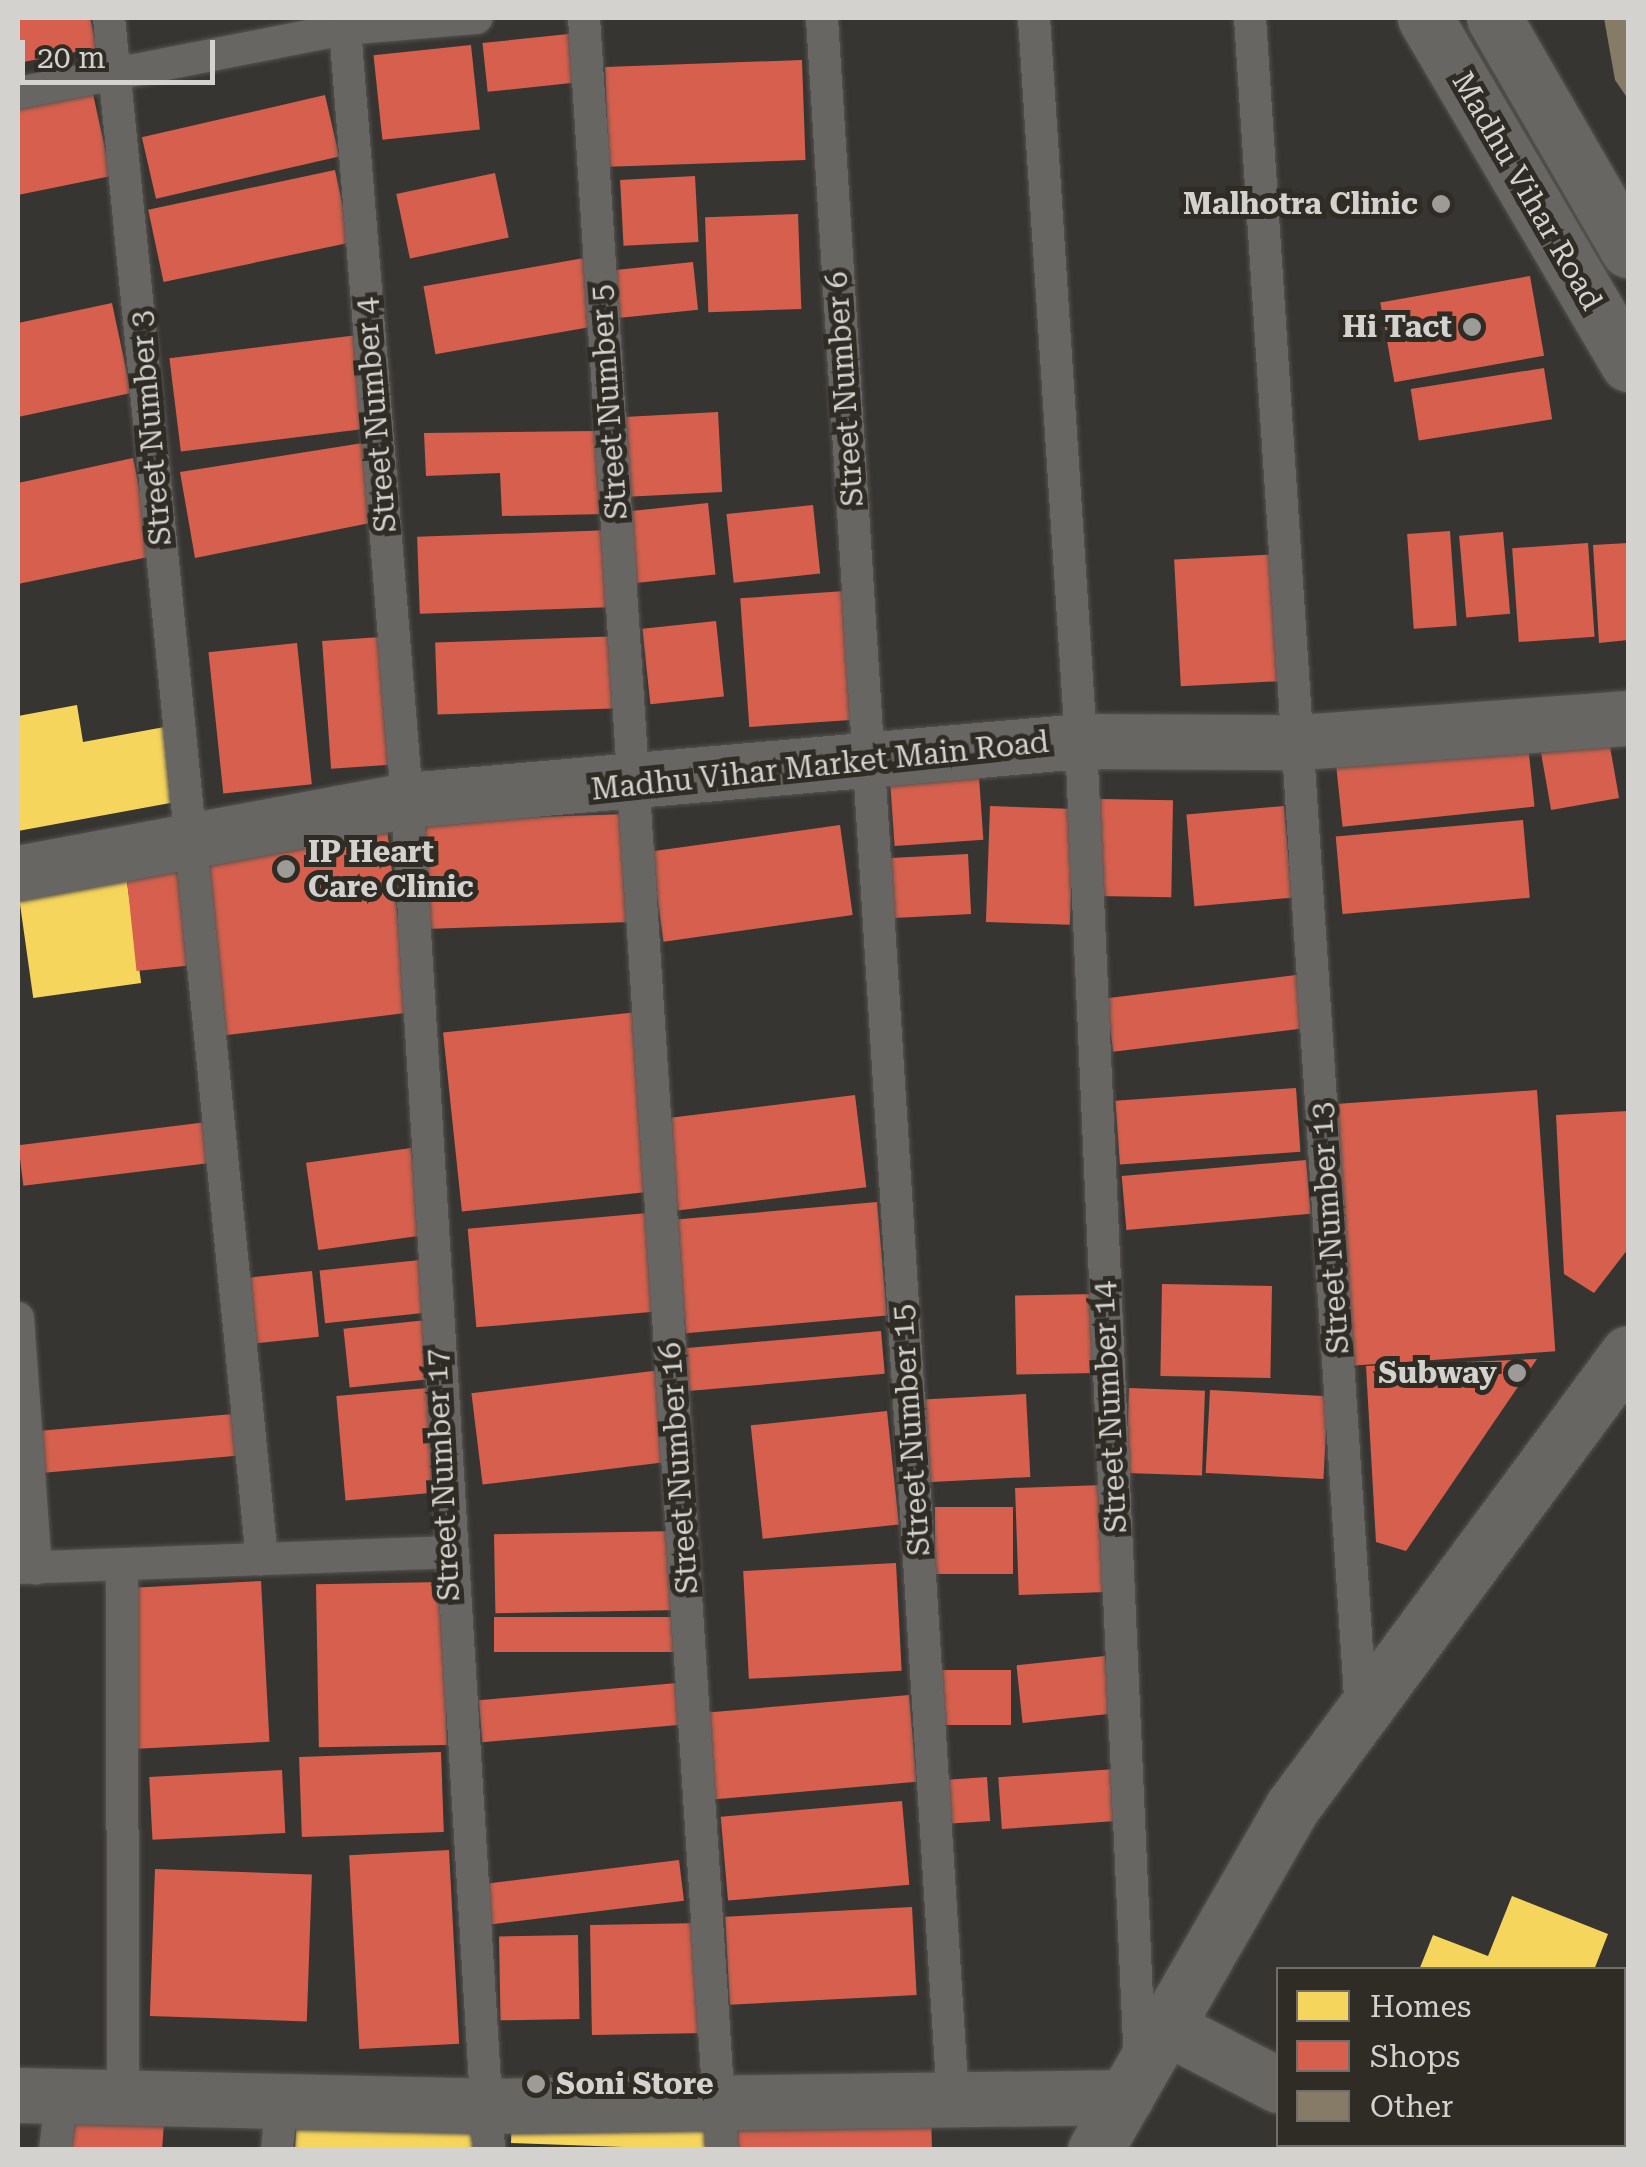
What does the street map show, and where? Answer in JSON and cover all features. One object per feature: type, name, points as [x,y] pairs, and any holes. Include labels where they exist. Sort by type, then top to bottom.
[{"type":"street","name":"Madhu Vihar Road","points":[[1425,18],[1628,364]]},
{"type":"street","name":"Madhu Vihar Road","points":[[1494,18],[1628,248]]},
{"type":"street","name":"Madhu Vihar Market Main Road","points":[[18,873],[407,800],[634,786],[1081,741],[1300,742],[1628,718]]},
{"type":"street","points":[[1095,2150],[1292,1806],[1628,1353]]},
{"type":"street","points":[[40,2094],[123,2096],[280,2124],[489,2128],[721,2126],[953,2099],[1144,2066],[1276,2085]]},
{"type":"lane","name":"Street Number 3","points":[[109,18],[262,1560]]},
{"type":"lane","points":[[18,94],[114,79],[345,30],[477,18]]},
{"type":"lane","name":"Street Number 5","points":[[584,18],[634,786]]},
{"type":"lane","name":"Street Number 6","points":[[822,18],[868,760]]},
{"type":"lane","name":"Street Number 14","points":[[1034,18],[1081,741],[1144,2066]]},
{"type":"lane","name":"Street Number 13","points":[[1250,18],[1361,1714]]},
{"type":"lane","name":"Street Number 4","points":[[345,30],[407,800]]},
{"type":"lane","name":"Street Number 15","points":[[868,760],[953,2099]]},
{"type":"lane","name":"Street Number 16","points":[[634,786],[721,2126]]},
{"type":"lane","name":"Street Number 17","points":[[407,800],[446,1552],[489,2128]]},
{"type":"lane","points":[[18,1318],[27,1568],[446,1552]]},
{"type":"lane","points":[[122,1565],[123,2096]]},
{"type":"lane","points":[[40,2094],[55,2150]]},
{"type":"building: Homes","points":[[77,705],[83,742],[170,726],[181,801],[18,831],[18,716]]},
{"type":"building: Homes","points":[[126,875],[141,983],[33,998],[18,890]]},
{"type":"building: Homes","points":[[1512,1896],[1608,1934],[1595,1967],[1420,1967],[1433,1935],[1488,1956]]},
{"type":"building: Homes","points":[[297,2108],[482,2119],[482,2150],[295,2150]]},
{"type":"building: Homes","points":[[512,2111],[709,2118],[708,2150],[511,2143]]},
{"type":"building: Shops","points":[[90,18],[97,48],[18,63],[18,19]]},
{"type":"building: Shops","points":[[578,33],[583,82],[488,92],[483,43]]},
{"type":"building: Shops","points":[[471,45],[480,130],[382,140],[374,55]]},
{"type":"building: Shops","points":[[802,60],[805,160],[609,167],[605,67]]},
{"type":"building: Shops","points":[[93,94],[111,176],[18,195],[18,109]]},
{"type":"building: Shops","points":[[325,95],[339,156],[156,199],[142,137]]},
{"type":"building: Shops","points":[[335,170],[350,242],[164,282],[148,210]]},
{"type":"building: Shops","points":[[495,173],[509,238],[410,259],[396,194]]},
{"type":"building: Shops","points":[[695,176],[698,242],[624,246],[620,180]]},
{"type":"building: Shops","points":[[798,214],[801,309],[708,312],[705,217]]},
{"type":"building: Shops","points":[[584,258],[596,326],[435,354],[423,286]]},
{"type":"building: Shops","points":[[693,262],[698,310],[618,318],[613,270]]},
{"type":"building: Shops","points":[[1530,276],[1544,356],[1394,382],[1380,302]]},
{"type":"building: Shops","points":[[112,303],[131,393],[18,417],[18,323]]},
{"type":"building: Shops","points":[[358,335],[369,428],[181,451],[169,358]]},
{"type":"building: Shops","points":[[1544,368],[1552,419],[1419,440],[1411,389]]},
{"type":"building: Shops","points":[[718,412],[722,492],[628,497],[624,417]]},
{"type":"building: Shops","points":[[595,431],[607,514],[502,516],[500,473],[426,476],[424,433]]},
{"type":"building: Shops","points":[[369,442],[370,523],[195,558],[180,472]]},
{"type":"building: Shops","points":[[133,458],[153,556],[18,584],[18,483]]},
{"type":"building: Shops","points":[[708,503],[716,575],[629,584],[621,512]]},
{"type":"building: Shops","points":[[813,505],[820,574],[734,583],[726,514]]},
{"type":"building: Shops","points":[[613,530],[616,607],[420,614],[417,537]]},
{"type":"building: Shops","points":[[1450,531],[1457,626],[1414,629],[1407,534]]},
{"type":"building: Shops","points":[[1503,532],[1510,614],[1466,618],[1459,536]]},
{"type":"building: Shops","points":[[1588,543],[1595,637],[1519,642],[1512,548]]},
{"type":"building: Shops","points":[[1628,543],[1628,640],[1599,643],[1593,545]]},
{"type":"building: Shops","points":[[1280,554],[1287,681],[1181,686],[1174,560]]},
{"type":"building: Shops","points":[[845,591],[854,720],[749,727],[740,598]]},
{"type":"building: Shops","points":[[716,621],[724,697],[650,704],[642,629]]},
{"type":"building: Shops","points":[[624,636],[627,708],[438,715],[435,643]]},
{"type":"building: Shops","points":[[381,637],[390,765],[331,769],[322,641]]},
{"type":"building: Shops","points":[[297,643],[312,784],[223,794],[208,652]]},
{"type":"building: Shops","points":[[1527,735],[1535,807],[1343,827],[1335,755]]},
{"type":"building: Shops","points":[[1609,741],[1619,798],[1551,810],[1541,753]]},
{"type":"building: Shops","points":[[978,763],[983,840],[895,846],[889,769]]},
{"type":"building: Shops","points":[[1099,799],[1173,800],[1171,897],[1097,896]]},
{"type":"building: Shops","points":[[990,806],[1074,809],[1070,925],[986,922]]},
{"type":"building: Shops","points":[[1284,806],[1292,898],[1194,906],[1186,815]]},
{"type":"building: Shops","points":[[626,814],[630,922],[426,929],[422,821]]},
{"type":"building: Shops","points":[[1523,820],[1530,898],[1343,914],[1336,836]]},
{"type":"building: Shops","points":[[386,821],[410,1013],[221,1036],[197,844]]},
{"type":"building: Shops","points":[[840,825],[853,915],[664,942],[651,852]]},
{"type":"building: Shops","points":[[968,854],[971,914],[889,918],[886,858]]},
{"type":"building: Shops","points":[[179,868],[189,965],[137,971],[126,874]]},
{"type":"building: Shops","points":[[1304,974],[1311,1028],[1113,1052],[1106,998]]},
{"type":"building: Shops","points":[[638,1012],[657,1191],[462,1212],[443,1032]]},
{"type":"building: Shops","points":[[1296,1088],[1300,1152],[1120,1164],[1115,1101]]},
{"type":"building: Shops","points":[[1537,1090],[1555,1351],[1347,1366],[1329,1105]]},
{"type":"building: Shops","points":[[855,1095],[866,1187],[678,1210],[666,1118]]},
{"type":"building: Shops","points":[[1628,1111],[1628,1249],[1594,1293],[1564,1274],[1556,1115]]},
{"type":"building: Shops","points":[[207,1122],[212,1163],[23,1186],[18,1145]]},
{"type":"building: Shops","points":[[411,1148],[423,1235],[318,1250],[306,1163]]},
{"type":"building: Shops","points":[[1306,1160],[1311,1214],[1126,1230],[1122,1176]]},
{"type":"building: Shops","points":[[877,1202],[887,1316],[686,1333],[676,1220]]},
{"type":"building: Shops","points":[[659,1212],[668,1311],[476,1327],[468,1229]]},
{"type":"building: Shops","points":[[420,1260],[426,1313],[325,1323],[320,1271]]},
{"type":"building: Shops","points":[[312,1271],[319,1337],[246,1344],[239,1279]]},
{"type":"building: Shops","points":[[1162,1284],[1272,1286],[1270,1378],[1160,1376]]},
{"type":"building: Shops","points":[[1096,1294],[1097,1373],[1016,1374],[1015,1295]]},
{"type":"building: Shops","points":[[427,1320],[433,1379],[350,1387],[343,1329]]},
{"type":"building: Shops","points":[[881,1331],[885,1374],[686,1391],[682,1348]]},
{"type":"building: Shops","points":[[1537,1359],[1406,1551],[1376,1542],[1366,1366]]},
{"type":"building: Shops","points":[[661,1370],[672,1461],[483,1485],[471,1393]]},
{"type":"building: Shops","points":[[427,1388],[436,1493],[345,1501],[336,1396]]},
{"type":"building: Shops","points":[[1129,1388],[1205,1391],[1202,1476],[1126,1473]]},
{"type":"building: Shops","points":[[1210,1390],[1328,1396],[1323,1479],[1206,1473]]},
{"type":"building: Shops","points":[[1026,1394],[1030,1477],[922,1483],[918,1400]]},
{"type":"building: Shops","points":[[887,1411],[899,1524],[763,1539],[751,1425]]},
{"type":"building: Shops","points":[[233,1414],[237,1456],[38,1473],[35,1431]]},
{"type":"building: Shops","points":[[1103,1485],[1107,1592],[1019,1595],[1015,1488]]},
{"type":"building: Shops","points":[[935,1507],[1013,1507],[1013,1574],[935,1574]]},
{"type":"building: Shops","points":[[680,1531],[681,1610],[495,1613],[494,1534]]},
{"type":"building: Shops","points":[[896,1563],[902,1671],[749,1679],[743,1571]]},
{"type":"building: Shops","points":[[261,1581],[269,1742],[138,1749],[129,1588]]},
{"type":"building: Shops","points":[[444,1582],[447,1745],[319,1747],[316,1584]]},
{"type":"building: Shops","points":[[494,1617],[682,1617],[682,1652],[494,1652]]},
{"type":"building: Shops","points":[[1105,1656],[1111,1714],[1023,1723],[1016,1665]]},
{"type":"building: Shops","points":[[935,1670],[1011,1670],[1011,1725],[935,1725]]},
{"type":"building: Shops","points":[[677,1683],[681,1725],[482,1742],[479,1700]]},
{"type":"building: Shops","points":[[909,1695],[917,1782],[712,1800],[705,1713]]},
{"type":"building: Shops","points":[[441,1752],[444,1832],[302,1837],[299,1757]]},
{"type":"building: Shops","points":[[1116,1769],[1120,1821],[1002,1829],[998,1777]]},
{"type":"building: Shops","points":[[282,1770],[285,1833],[152,1840],[149,1777]]},
{"type":"building: Shops","points":[[987,1777],[990,1821],[951,1824],[948,1780]]},
{"type":"building: Shops","points":[[902,1801],[909,1885],[728,1901],[721,1817]]},
{"type":"building: Shops","points":[[449,1850],[459,2044],[359,2049],[349,1855]]},
{"type":"building: Shops","points":[[679,1860],[684,1901],[486,1925],[481,1884]]},
{"type":"building: Shops","points":[[155,1869],[312,1874],[307,2021],[150,2016]]},
{"type":"building: Shops","points":[[912,1907],[917,1995],[730,2005],[725,1917]]},
{"type":"building: Shops","points":[[705,1923],[707,2033],[592,2035],[590,1925]]},
{"type":"building: Shops","points":[[578,1935],[579,2019],[500,2020],[499,1936]]},
{"type":"building: Shops","points":[[69,2114],[164,2123],[162,2150],[65,2150]]},
{"type":"building: Shops","points":[[931,2115],[932,2150],[732,2150],[731,2121]]},
{"type":"building: Other","points":[[1604,18],[1628,18],[1628,99],[1615,80]]},
{"type":"place","name":"Malhotra Clinic","points":[[1441,204]]},
{"type":"place","name":"Hi Tact","points":[[1472,327]]},
{"type":"place","name":"IP Heart Care Clinic","points":[[286,869]]},
{"type":"place","name":"Subway","points":[[1517,1373]]},
{"type":"place","name":"Soni Store","points":[[536,2084]]}]
